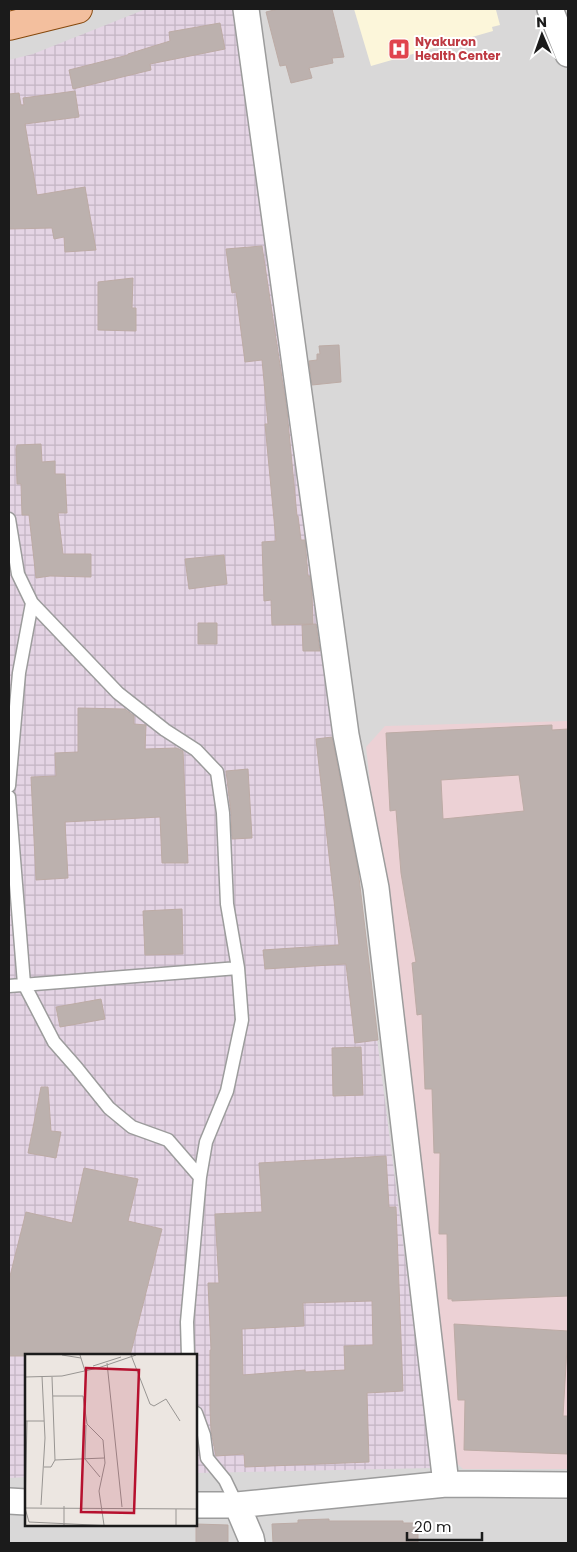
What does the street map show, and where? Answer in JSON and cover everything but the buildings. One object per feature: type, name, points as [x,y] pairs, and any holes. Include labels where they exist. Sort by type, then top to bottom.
[{"type":"main road","points":[[9,26],[78,9]]},
{"type":"street","points":[[246,9],[346,735],[376,888],[446,1484]]},
{"type":"street","points":[[550,9],[568,54]]},
{"type":"street","points":[[198,1505],[237,1505],[446,1484],[568,1485]]},
{"type":"street","points":[[9,1501],[25,1502]]},
{"type":"street","points":[[237,1505],[252,1543]]},
{"type":"lane","points":[[9,519],[18,574],[32,603],[118,693],[164,730],[196,750],[217,772],[222,812],[227,904],[238,968],[242,1020],[227,1091],[206,1142],[200,1177],[187,1322],[188,1354]]},
{"type":"lane","points":[[9,786],[19,673],[32,603]]},
{"type":"lane","points":[[9,797],[24,984],[54,1042],[109,1108],[132,1127],[168,1140],[200,1177]]},
{"type":"lane","points":[[9,986],[238,968]]},
{"type":"lane","points":[[198,1418],[204,1435],[207,1458],[225,1480],[237,1505]]},
{"type":"shaded area","points":[[9,9],[568,9],[568,1543],[9,1543]]},
{"type":"shaded area","points":[[146,9],[237,9],[310,516],[432,1468],[198,1473],[198,1354],[25,1354],[25,1477],[9,1478],[9,60],[33,54]]},
{"type":"shaded area","name":"Nyakuron Health Center","points":[[354,9],[499,9],[496,10],[500,25],[492,27],[493,31],[371,66]]},
{"type":"shaded area","points":[[568,721],[568,1469],[463,1469],[444,1452],[366,747],[385,726]]},
{"type":"place","name":"Nyakuron Health Center","points":[[399,49]]}]
